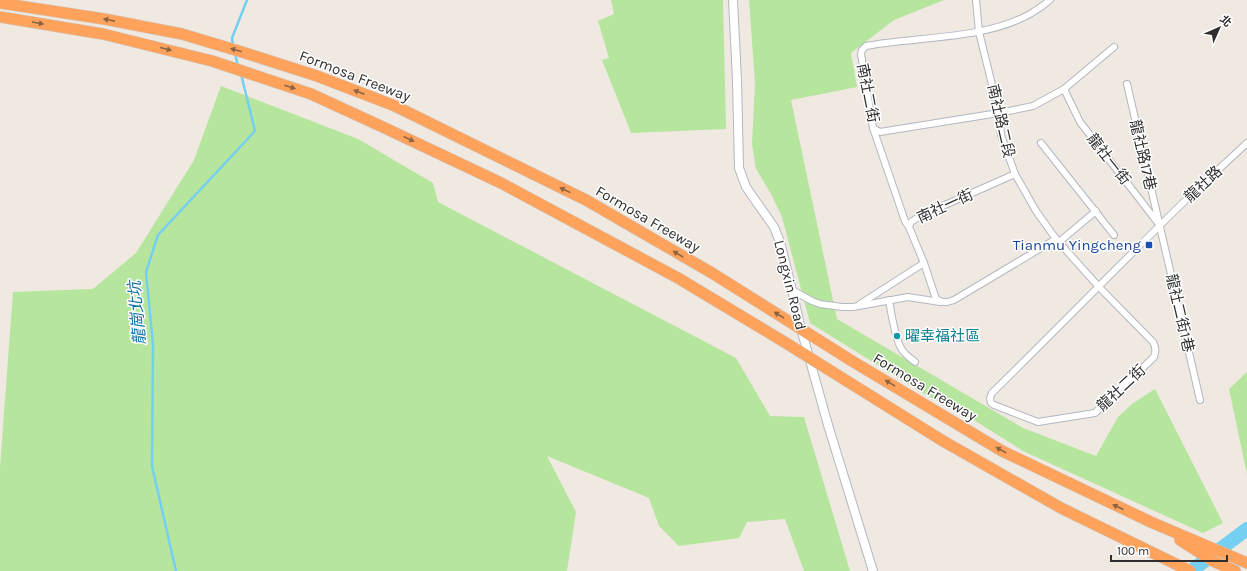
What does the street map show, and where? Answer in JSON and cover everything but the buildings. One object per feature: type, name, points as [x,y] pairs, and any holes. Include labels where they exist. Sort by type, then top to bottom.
[{"type":"highway","name":"Formosa Freeway","points":[[0,3],[104,19],[182,34],[317,76],[395,106],[586,200],[712,273],[852,361],[1002,451],[1153,524],[1213,561],[1235,571]]},
{"type":"highway","points":[[0,17],[103,34],[212,61],[311,94],[388,129],[501,183],[678,278],[786,343],[943,441],[1061,508],[1190,571]]},
{"type":"highway","points":[[1153,524],[1247,563]]},
{"type":"street","name":"Longxin Road","points":[[733,0],[739,168],[746,187],[774,227],[780,242],[800,326],[873,571]]},
{"type":"street","name":"南社路二段","points":[[976,0],[979,32],[999,113],[1001,135],[1015,174],[1029,200],[1057,241],[1099,287]]},
{"type":"street","points":[[979,32],[1007,24],[1030,14],[1050,0]]},
{"type":"street","name":"南社二街","points":[[979,32],[866,46],[862,50],[861,54],[873,128],[880,132],[999,113],[1033,106],[1064,89],[1114,47]]},
{"type":"street","name":"龍社路17巷","points":[[1127,84],[1160,226]]},
{"type":"street","name":"龍社一街","points":[[1064,89],[1080,122],[1160,226]]},
{"type":"street","points":[[873,128],[905,221],[909,227]]},
{"type":"street","points":[[1041,143],[1114,235]]},
{"type":"street","name":"龍社路","points":[[1160,226],[1247,143]]},
{"type":"street","name":"南社一街","points":[[940,302],[936,299],[924,263],[909,227],[911,222],[914,219],[1015,174]]},
{"type":"street","points":[[792,290],[801,296],[820,304],[855,307],[908,297],[946,303],[954,300],[1057,241],[1096,211]]},
{"type":"street","name":"龍社二街","points":[[1099,287],[1153,342],[1156,346],[1154,357],[1095,413],[1038,422],[991,403],[990,398],[992,393],[1160,226]]},
{"type":"street","name":"龍社二街1巷","points":[[1160,226],[1200,400]]},
{"type":"street","points":[[855,307],[924,263]]},
{"type":"street","points":[[889,300],[901,348],[906,355],[915,362]]},
{"type":"green space","points":[[611,0],[723,0],[726,129],[631,133],[602,60],[609,58],[598,21],[614,14]]},
{"type":"green space","points":[[749,0],[944,0],[894,20],[851,53],[857,87],[791,100],[837,319],[1023,428],[1096,456],[1118,417],[1132,404],[1155,389],[1223,523],[1203,533],[1023,451],[966,415],[926,395],[810,323],[782,217],[771,194],[756,169],[752,144],[755,84]]},
{"type":"green space","points":[[221,86],[358,139],[433,183],[438,202],[736,358],[770,416],[804,417],[850,571],[804,571],[785,519],[747,522],[739,538],[679,546],[659,526],[649,498],[547,456],[576,512],[567,571],[0,571],[0,467],[13,292],[93,289],[136,253],[194,160]]},
{"type":"green space","points":[[1247,372],[1247,474],[1229,389]]},
{"type":"waterway","name":"龍崗北坑","points":[[233,46],[232,38],[247,0]]},
{"type":"waterway","name":"龍崗北坑","points":[[235,53],[238,66]]},
{"type":"waterway","name":"龍崗北坑","points":[[176,571],[152,466],[153,345],[146,272],[158,235],[255,131],[241,74]]},
{"type":"waterway","points":[[1191,571],[1247,529]]},
{"type":"place","name":"Tianmu Yingcheng","points":[[1149,245]]},
{"type":"place","name":"曜幸福社區","points":[[897,336]]}]
